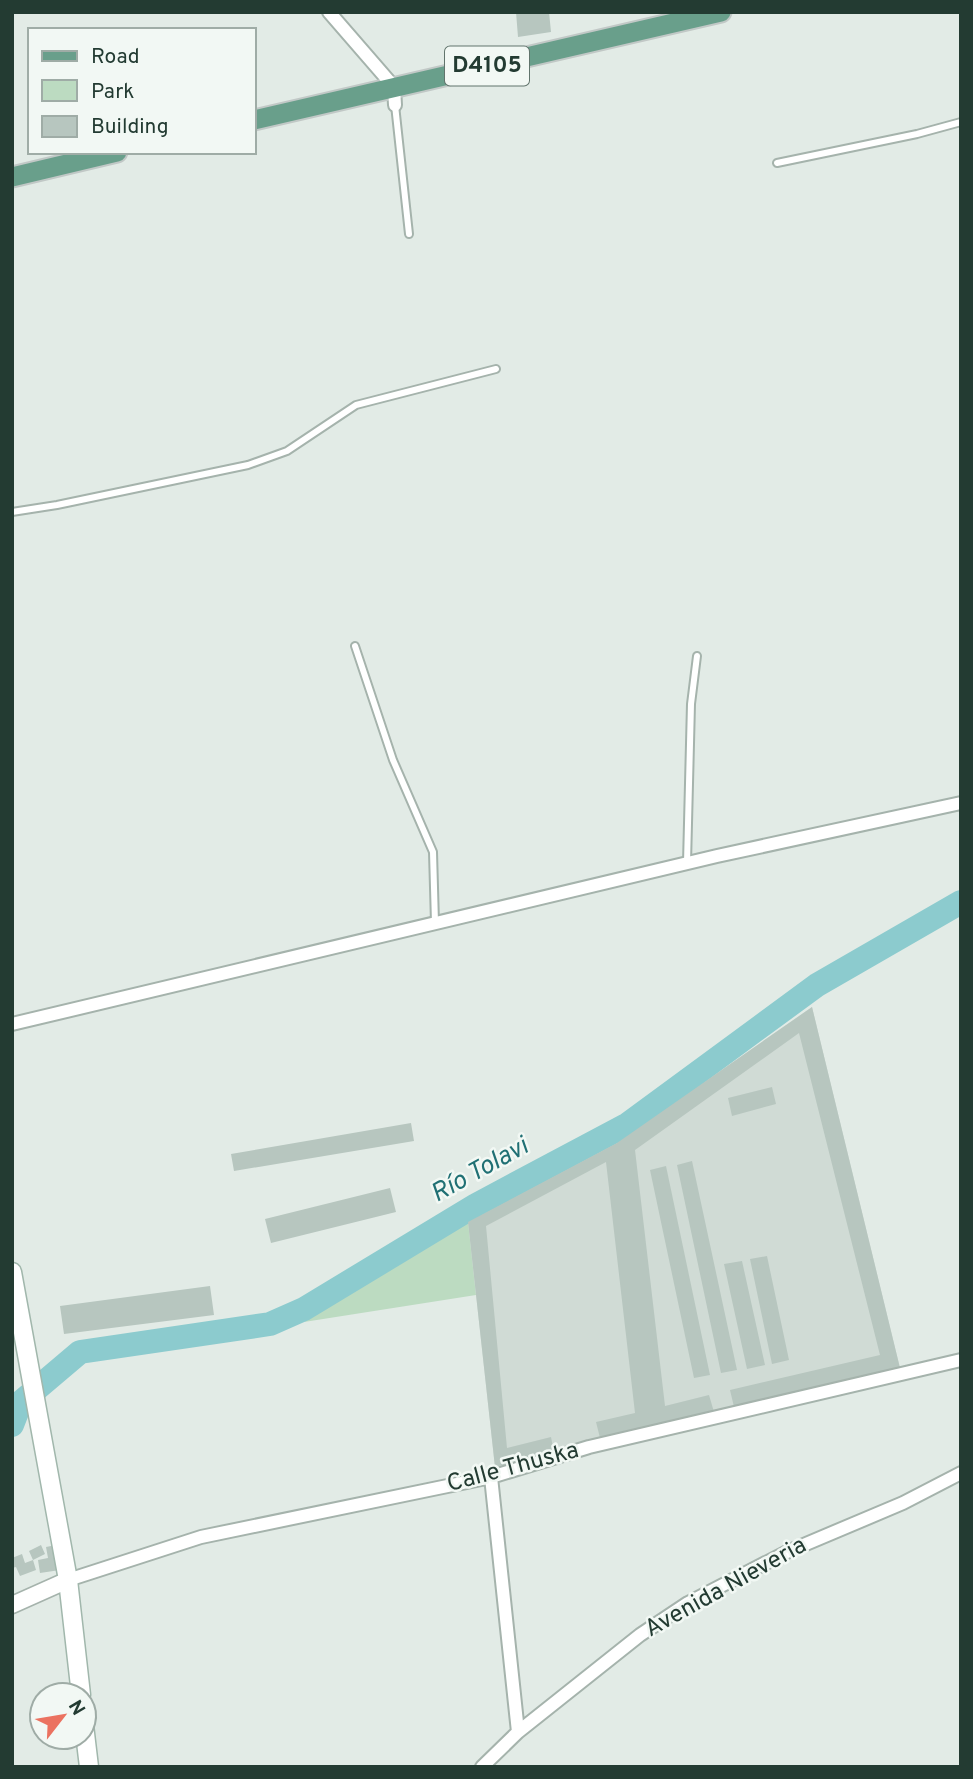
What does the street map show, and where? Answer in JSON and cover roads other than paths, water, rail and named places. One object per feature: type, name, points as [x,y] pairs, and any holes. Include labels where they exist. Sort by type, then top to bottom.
[{"type":"main road","name":"D4105","points":[[256,120],[395,96],[721,12]]},
{"type":"main road","points":[[12,177],[109,154]]},
{"type":"main road","points":[[12,1272],[68,1580],[79,1681]]},
{"type":"street","points":[[329,12],[395,96]]},
{"type":"street","points":[[12,1024],[687,863],[961,803]]},
{"type":"street","name":"Calle Thuska","points":[[68,1580],[201,1537],[491,1478],[589,1447],[961,1360]]},
{"type":"street","name":"Avenida Nieveria","points":[[482,1767],[517,1732],[640,1634],[688,1604],[787,1552],[903,1503],[961,1472]]},
{"type":"street","points":[[491,1478],[517,1732]]},
{"type":"street","points":[[12,1605],[68,1580]]},
{"type":"lane","points":[[395,96],[409,234]]},
{"type":"lane","points":[[778,163],[961,122]]},
{"type":"lane","points":[[12,512],[248,465],[287,451],[345,410],[364,401],[496,369]]},
{"type":"lane","points":[[355,646],[393,760],[433,852],[435,923]]},
{"type":"lane","points":[[687,863],[691,704],[697,656]]},
{"type":"waterway","name":"Río Tolavi","points":[[12,1425],[21,1402],[80,1352],[270,1324],[304,1309],[476,1205],[628,1124],[817,985],[961,902]]}]
